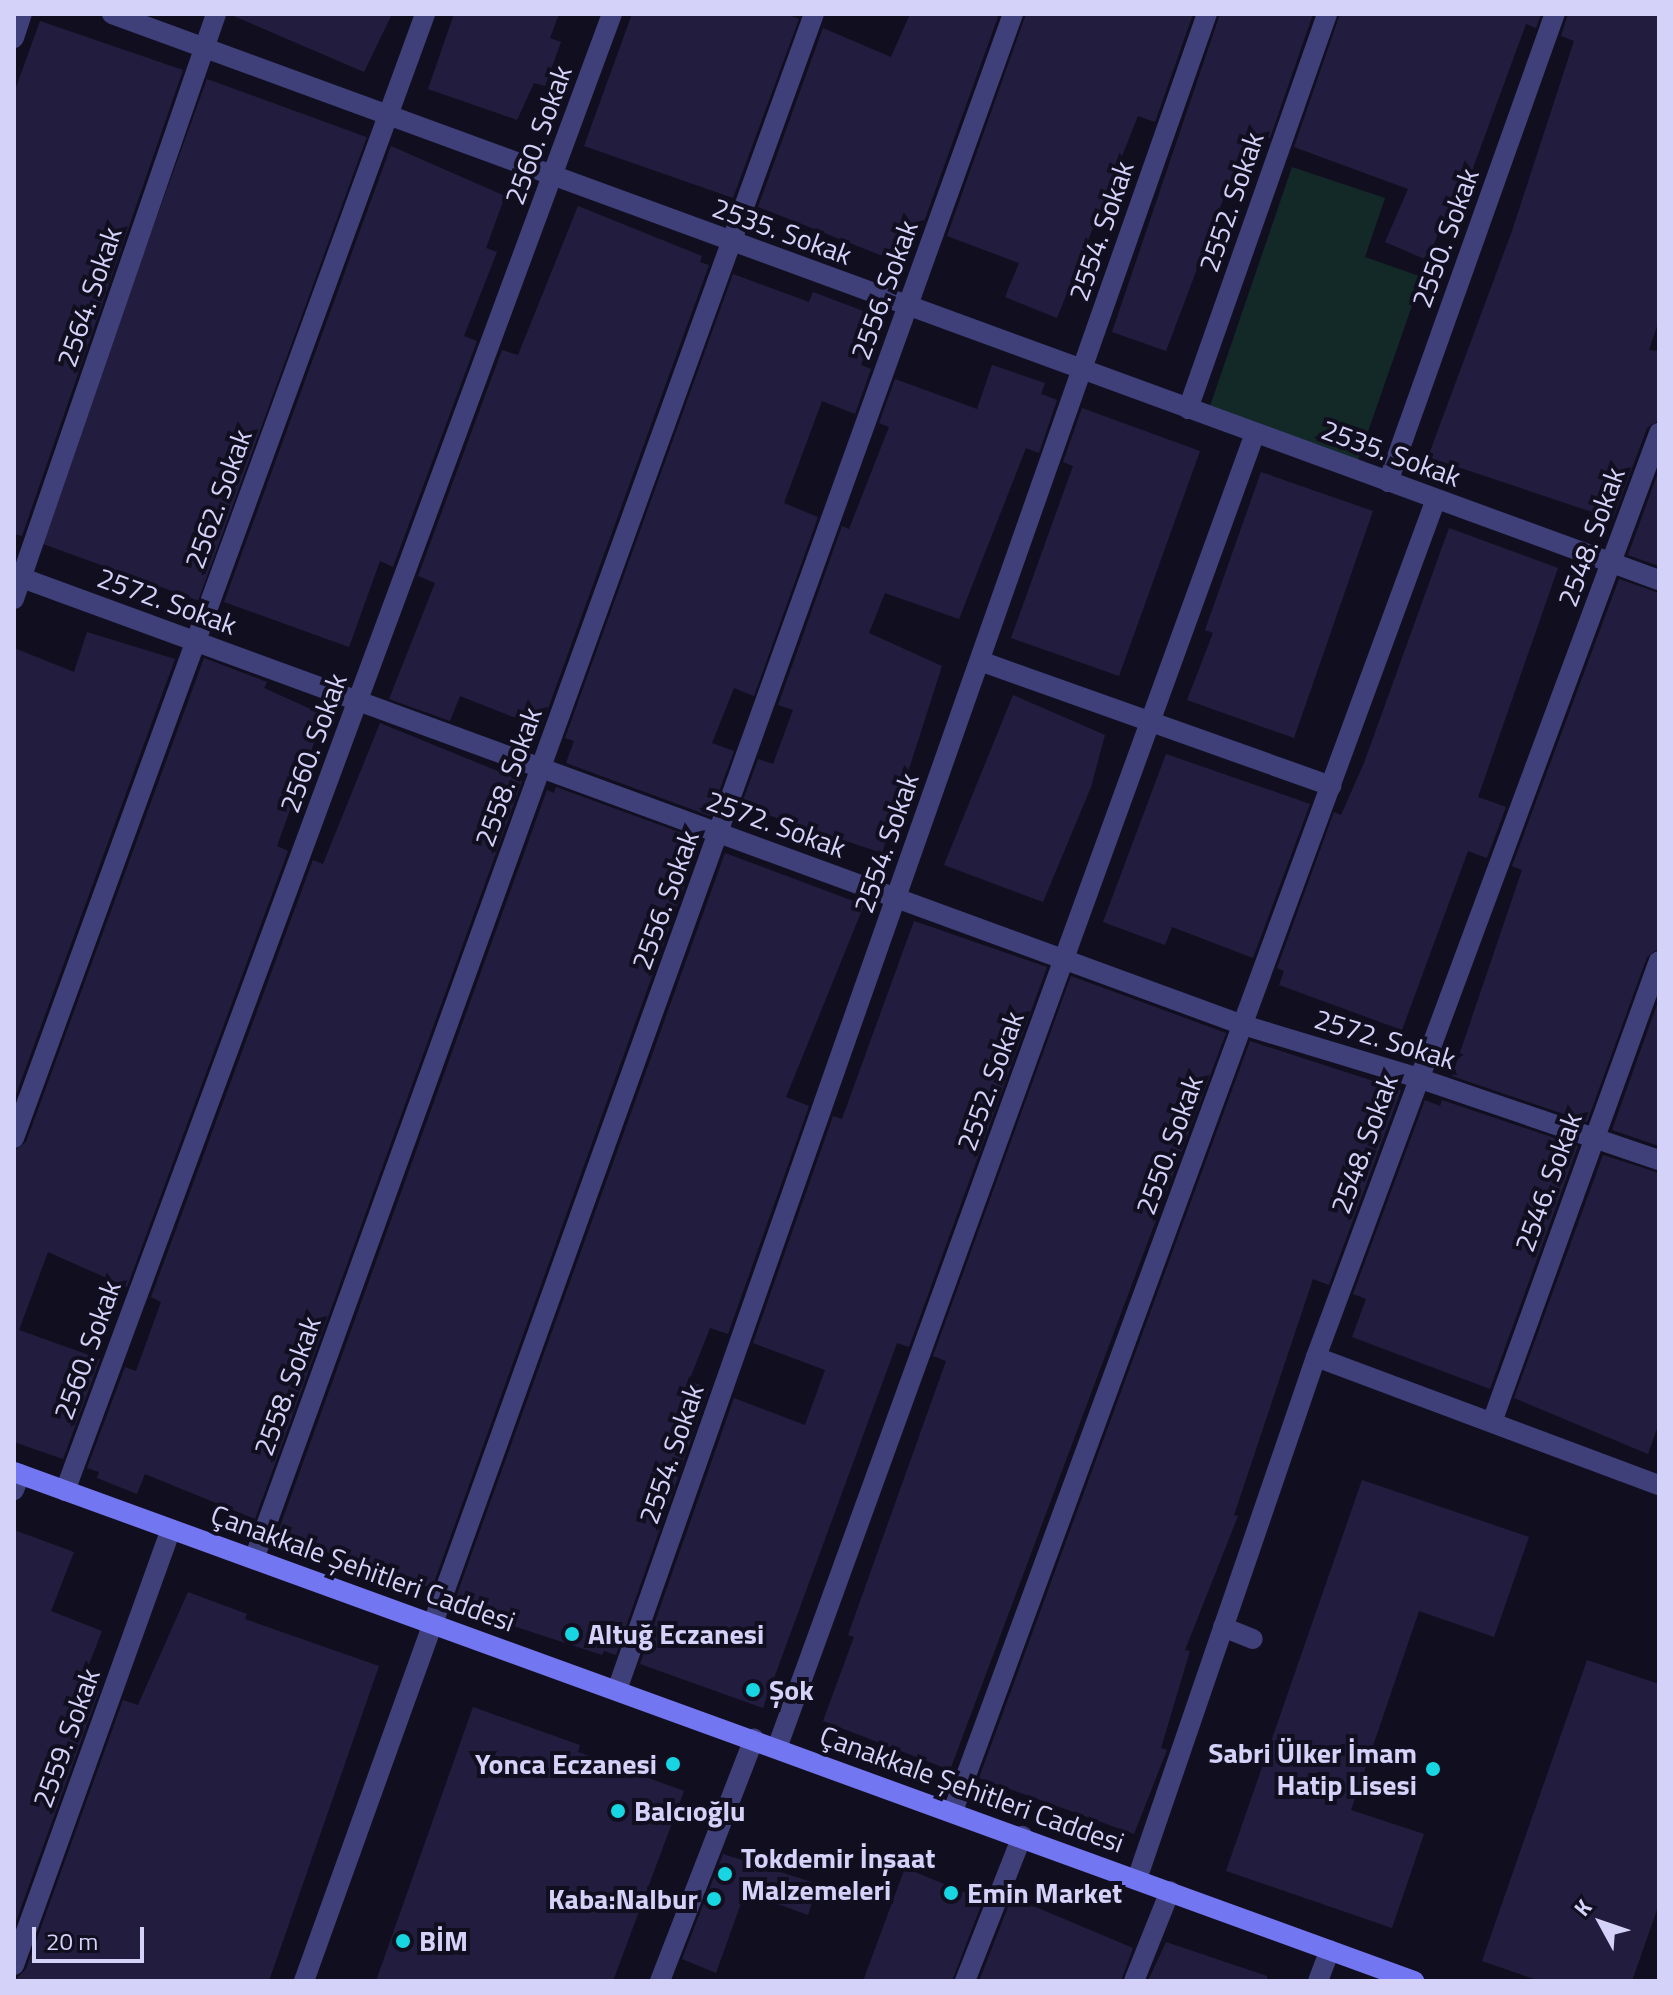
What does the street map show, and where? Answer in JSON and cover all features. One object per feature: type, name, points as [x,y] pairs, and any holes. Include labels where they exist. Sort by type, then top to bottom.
[{"type":"main road","name":"Çanakkale Şehitleri Caddesi","points":[[16,1479],[65,1491],[433,1623],[1414,1981]]},
{"type":"street","points":[[14,38],[22,14]]},
{"type":"street","name":"2535. Sokak","points":[[112,14],[1659,580]]},
{"type":"street","name":"2564. Sokak","points":[[14,599],[18,577],[216,14]]},
{"type":"street","name":"2562. Sokak","points":[[14,1138],[425,14]]},
{"type":"street","name":"2560. Sokak","points":[[65,1491],[612,14]]},
{"type":"street","name":"2558. Sokak","points":[[254,1559],[814,14]]},
{"type":"street","name":"2556. Sokak","points":[[304,1981],[1013,14]]},
{"type":"street","name":"2554. Sokak","points":[[617,1690],[1207,14]]},
{"type":"street","name":"2552. Sokak","points":[[1188,409],[1327,14]]},
{"type":"street","name":"2550. Sokak","points":[[1388,482],[1555,14]]},
{"type":"street","name":"2552. Sokak","points":[[777,1748],[1255,433]]},
{"type":"street","name":"2548. Sokak","points":[[1137,1879],[1316,1357],[1659,433]]},
{"type":"street","name":"2550. Sokak","points":[[953,1811],[1436,499]]},
{"type":"street","name":"2572. Sokak","points":[[18,577],[1243,1025],[1594,1135],[1659,1160]]},
{"type":"street","points":[[980,661],[1331,786]]},
{"type":"street","name":"2546. Sokak","points":[[1492,1422],[1659,961]]},
{"type":"street","points":[[1316,1357],[1659,1485]]},
{"type":"street","name":"2559. Sokak","points":[[14,1965],[171,1529]]},
{"type":"street","points":[[1223,1627],[1253,1639]]},
{"type":"street","points":[[660,1981],[754,1739]]},
{"type":"street","points":[[965,1981],[1022,1836]]},
{"type":"street","points":[[1134,1981],[1170,1891]]},
{"type":"street","points":[[1318,1981],[1330,1950]]},
{"type":"green space","points":[[1292,167],[1385,198],[1365,257],[1422,277],[1358,460],[1209,409]]},
{"type":"building","points":[[229,14],[392,14],[364,72]]},
{"type":"building","points":[[454,14],[559,14],[550,38],[561,42],[545,86],[534,83],[517,120],[428,89]]},
{"type":"building","points":[[632,14],[787,14],[799,19],[733,198],[584,146]]},
{"type":"building","points":[[910,14],[999,14],[922,227],[909,222],[893,260],[758,207],[823,28],[891,57]]},
{"type":"building","points":[[1026,14],[1193,14],[1155,122],[1138,116],[1057,318],[1005,297],[1019,263],[947,236]]},
{"type":"building","points":[[1220,14],[1313,14],[1270,138],[1249,131],[1166,351],[1112,332]]},
{"type":"building","points":[[1340,14],[1541,14],[1536,28],[1526,24],[1463,195],[1456,192],[1427,260],[1385,242],[1408,189],[1294,147]]},
{"type":"building","points":[[1568,14],[1659,14],[1659,320],[1649,350],[1659,351],[1659,420],[1647,428],[1613,519],[1428,457],[1512,231],[1574,41],[1561,36]]},
{"type":"building","points":[[40,21],[183,70],[22,536],[14,534],[14,93]]},
{"type":"building","points":[[207,79],[367,137],[198,600],[38,542]]},
{"type":"building","points":[[391,146],[505,196],[486,248],[497,252],[464,336],[477,341],[393,567],[380,561],[349,647],[224,602]]},
{"type":"building","points":[[578,206],[702,256],[700,262],[709,265],[541,728],[460,696],[450,721],[389,699],[435,583],[418,576],[502,350],[518,355]]},
{"type":"building","points":[[733,274],[809,302],[813,292],[879,317],[861,365],[871,369],[855,414],[822,401],[784,503],[818,517],[754,696],[734,688],[712,743],[734,751],[710,816],[566,763],[574,741],[565,738]]},
{"type":"building","points":[[992,365],[1045,383],[1041,394],[1057,400],[1039,453],[1026,448],[959,619],[885,593],[869,633],[942,666],[882,853],[741,806],[758,759],[773,764],[793,710],[778,705],[842,526],[849,529],[889,427],[879,423],[895,379],[977,409]]},
{"type":"building","points":[[1082,408],[1200,451],[1119,676],[1011,638],[1073,466],[1063,462]]},
{"type":"building","points":[[1659,470],[1659,566],[1628,555]]},
{"type":"building","points":[[1261,472],[1373,511],[1294,738],[1187,700],[1213,633],[1205,630]]},
{"type":"building","points":[[1449,528],[1558,568],[1478,797],[1506,807],[1487,858],[1468,851],[1402,1030],[1279,985],[1284,971],[1277,968],[1334,812],[1341,815],[1364,763]]},
{"type":"building","points":[[1619,579],[1659,593],[1659,948],[1647,957],[1587,1122],[1452,1076],[1522,870],[1512,866]]},
{"type":"building","points":[[87,632],[175,659],[14,1100],[14,648],[74,672]]},
{"type":"building","points":[[204,658],[267,682],[264,688],[324,715],[277,846],[288,851],[127,1287],[48,1252],[19,1330],[100,1359],[63,1459],[14,1442],[14,1151],[26,1142]]},
{"type":"building","points":[[1013,695],[1105,735],[1091,787],[1043,902],[944,865]]},
{"type":"building","points":[[380,723],[522,781],[255,1519],[145,1474],[137,1494],[97,1478],[99,1472],[87,1468],[125,1367],[136,1371],[161,1302],[151,1297],[313,860],[323,864]]},
{"type":"building","points":[[1166,754],[1310,804],[1253,958],[1172,927],[1165,945],[1103,922]]},
{"type":"building","points":[[556,787],[701,840],[432,1588],[279,1536],[279,1529],[547,790],[554,793]]},
{"type":"building","points":[[725,853],[864,905],[786,1097],[809,1106],[728,1334],[710,1328],[689,1381],[709,1388],[616,1655],[604,1651],[602,1655],[458,1608],[462,1599],[456,1597]]},
{"type":"building","points":[[914,921],[1047,967],[909,1347],[897,1343],[763,1708],[640,1664],[734,1398],[805,1425],[825,1370],[753,1343],[833,1116],[842,1119]]},
{"type":"building","points":[[1071,976],[1226,1033],[950,1770],[823,1721],[854,1637],[848,1635],[946,1361],[933,1356]]},
{"type":"building","points":[[1659,999],[1659,1146],[1612,1130]]},
{"type":"building","points":[[1250,1041],[1401,1090],[1329,1285],[1313,1279],[1234,1515],[1238,1516],[1185,1650],[1190,1651],[1161,1748],[1167,1750],[1134,1834],[979,1778]]},
{"type":"building","points":[[1425,1100],[1440,1106],[1442,1100],[1578,1146],[1490,1389],[1352,1337],[1366,1299],[1353,1294]]},
{"type":"building","points":[[1603,1155],[1659,1173],[1659,1423],[1648,1454],[1514,1398]]},
{"type":"building","points":[[1362,1480],[1529,1537],[1494,1637],[1419,1611],[1351,1810],[1424,1834],[1392,1928],[1226,1871]]},
{"type":"building","points":[[14,1530],[74,1552],[51,1611],[102,1631],[81,1685],[99,1691],[14,1927]]},
{"type":"building","points":[[188,1592],[247,1614],[245,1619],[379,1666],[269,1981],[14,1981],[26,1969],[123,1700],[138,1705]]},
{"type":"building","points":[[1587,1660],[1659,1684],[1659,1904],[1632,1981],[1540,1981],[1482,1961]]},
{"type":"building","points":[[473,1707],[580,1745],[578,1752],[684,1791],[613,1981],[376,1981]]},
{"type":"building","points":[[723,1854],[818,1884],[808,1915],[745,1892],[716,1973],[682,1959]]},
{"type":"building","points":[[905,1868],[983,1900],[952,1981],[863,1981]]},
{"type":"building","points":[[1012,1897],[1133,1948],[1121,1981],[979,1981]]},
{"type":"building","points":[[1166,1942],[1267,1976],[1267,1981],[1148,1981]]},
{"type":"place","name":"Altuğ Eczanesi","points":[[572,1634]]},
{"type":"place","name":"Şok","points":[[753,1690]]},
{"type":"place","name":"Yonca Eczanesi","points":[[673,1764]]},
{"type":"place","name":"Sabri Ülker İmam Hatip Lisesi","points":[[1433,1769]]},
{"type":"place","name":"Balcıoğlu","points":[[618,1811]]},
{"type":"place","name":"Tokdemir İnşaat Malzemeleri","points":[[725,1874]]},
{"type":"place","name":"Emin Market","points":[[951,1893]]},
{"type":"place","name":"Kaba:Nalbur","points":[[714,1899]]},
{"type":"place","name":"BİM","points":[[403,1941]]}]
